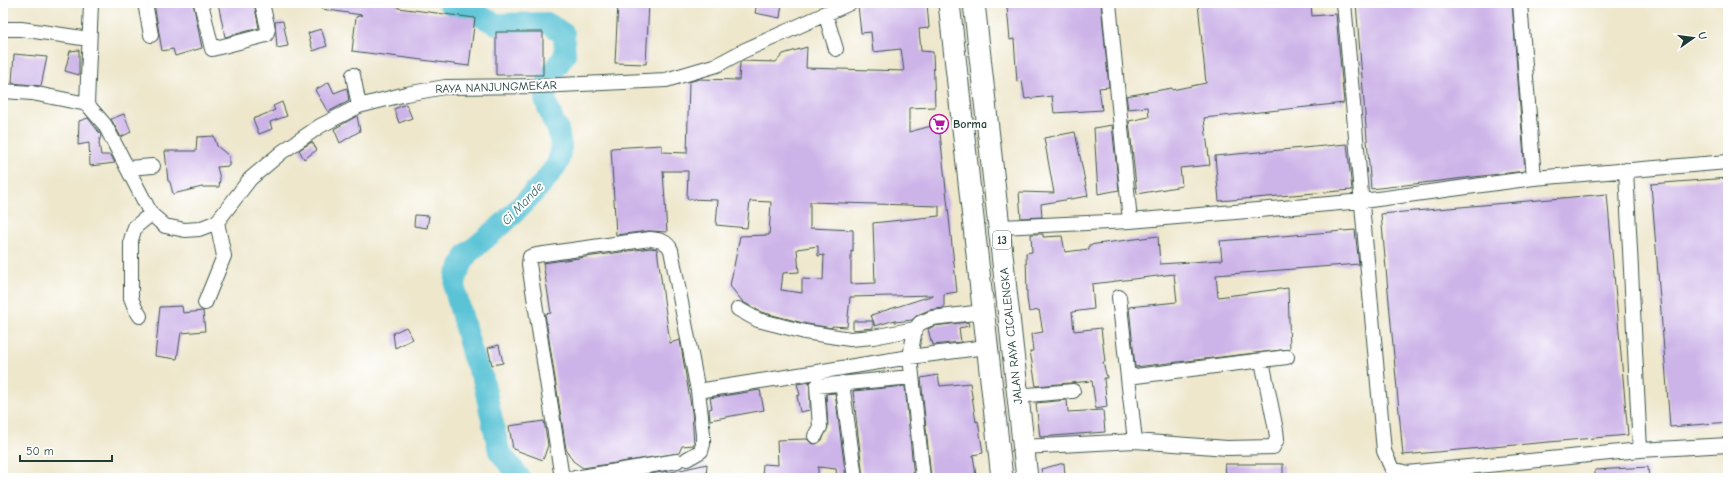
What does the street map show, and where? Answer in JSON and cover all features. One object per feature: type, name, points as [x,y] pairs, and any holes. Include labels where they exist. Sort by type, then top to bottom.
[{"type":"highway","name":"JALAN RAYA CICALENGKA","points":[[949,3],[986,348],[1002,478]]},
{"type":"highway","name":"JALAN RAYA CICALENGKA","points":[[974,3],[1027,478]]},
{"type":"street","points":[[91,3],[88,104],[105,125],[151,214],[165,226],[185,230],[199,229],[217,222],[224,256],[205,303]]},
{"type":"street","points":[[145,3],[151,36]]},
{"type":"street","points":[[201,3],[209,44],[212,49],[266,35],[268,28],[262,3]]},
{"type":"street","name":"RAYA NANJUNGMEKAR","points":[[217,222],[250,179],[282,152],[320,126],[359,106],[406,94],[445,87],[539,86],[666,80],[717,65],[824,13],[850,3]]},
{"type":"street","points":[[1109,3],[1130,221]]},
{"type":"street","points":[[1344,3],[1363,201],[1384,451],[1392,469],[1407,473],[1640,450],[1728,445]]},
{"type":"street","points":[[1520,3],[1534,178]]},
{"type":"street","points":[[824,13],[836,49]]},
{"type":"street","points":[[3,29],[21,29],[89,39]]},
{"type":"street","points":[[353,75],[359,106]]},
{"type":"street","points":[[3,92],[32,93],[88,104]]},
{"type":"street","points":[[1000,226],[1130,221],[1363,201],[1534,178],[1728,162]]},
{"type":"street","points":[[128,168],[153,166]]},
{"type":"street","points":[[1626,170],[1640,450]]},
{"type":"street","points":[[140,316],[131,298],[131,240],[135,227],[151,214]]},
{"type":"street","points":[[568,478],[564,477],[561,472],[529,260],[533,256],[650,239],[658,240],[669,245],[671,250],[698,391],[703,444],[701,451],[682,460],[575,478]]},
{"type":"street","points":[[1119,297],[1134,441]]},
{"type":"street","points":[[738,309],[758,320],[805,332],[850,339],[873,337],[915,329]]},
{"type":"street","points":[[923,478],[911,377],[910,357],[915,329],[920,323],[932,318],[983,312]]},
{"type":"street","points":[[698,391],[910,357],[986,348]]},
{"type":"street","points":[[1128,377],[1287,357]]},
{"type":"street","points":[[1023,448],[1134,441],[1227,448],[1272,446],[1277,439],[1276,430],[1262,361]]},
{"type":"street","points":[[815,436],[820,427],[817,386],[911,377]]},
{"type":"street","points":[[842,383],[855,478]]},
{"type":"street","points":[[1017,396],[1073,391]]},
{"type":"building","points":[[154,3],[193,3],[202,48],[175,56],[173,49],[162,51]]},
{"type":"building","points":[[218,3],[254,3],[259,28],[225,37]]},
{"type":"building","points":[[322,3],[399,3],[398,8],[475,18],[469,66],[352,51],[356,17],[362,15],[321,9]]},
{"type":"building","points":[[618,3],[649,3],[646,64],[615,63]]},
{"type":"building","points":[[757,3],[782,3],[780,18],[755,13]]},
{"type":"building","points":[[864,3],[927,3],[929,28],[919,29],[921,51],[933,52],[935,107],[909,108],[909,132],[939,124],[957,292],[944,294],[944,308],[929,310],[917,315],[912,320],[895,322],[895,320],[875,326],[871,315],[934,295],[850,297],[847,327],[832,326],[832,328],[807,324],[761,312],[743,302],[730,286],[740,236],[769,235],[771,202],[750,201],[747,228],[716,225],[718,200],[687,199],[688,171],[663,171],[667,232],[649,231],[616,235],[611,148],[662,145],[662,152],[687,153],[689,82],[699,79],[739,80],[740,62],[742,61],[776,62],[783,54],[807,47],[806,68],[904,71],[901,49],[873,52],[871,32],[861,33],[858,6]],"holes":[[[810,202],[939,206],[939,216],[873,223],[875,283],[851,284],[851,251],[853,252],[853,230],[810,228]],[[818,246],[818,256],[824,255],[823,280],[802,279],[802,293],[781,290],[783,273],[799,272],[797,249]]]},
{"type":"building","points":[[1030,3],[1101,3],[1109,87],[1099,88],[1102,110],[1054,113],[1052,96],[1025,99],[1022,81],[1017,82],[1014,39],[1010,40],[1007,7]]},
{"type":"building","points":[[1198,3],[1311,3],[1312,16],[1336,14],[1344,103],[1204,118],[1210,165],[1180,168],[1182,186],[1137,194],[1129,121],[1149,117],[1148,107],[1128,109],[1126,96],[1172,88],[1172,90],[1206,83]]},
{"type":"building","points":[[1356,3],[1512,3],[1525,171],[1371,189]]},
{"type":"building","points":[[283,21],[288,46],[277,48],[275,22]]},
{"type":"building","points":[[321,29],[327,46],[313,51],[308,33]]},
{"type":"building","points":[[496,32],[543,32],[543,75],[496,75]]},
{"type":"building","points":[[79,50],[79,75],[65,71],[70,51]]},
{"type":"building","points":[[14,54],[47,57],[41,86],[12,83]]},
{"type":"building","points":[[329,82],[334,93],[347,88],[349,101],[328,112],[315,90]]},
{"type":"building","points":[[282,102],[287,116],[270,122],[272,129],[259,134],[253,119],[275,110],[273,106]]},
{"type":"building","points":[[406,104],[412,118],[399,123],[394,109]]},
{"type":"building","points":[[124,114],[131,132],[121,137],[111,119]]},
{"type":"building","points":[[357,116],[360,131],[340,143],[334,129]]},
{"type":"building","points":[[88,118],[101,135],[99,143],[101,155],[111,155],[115,163],[90,166],[89,143],[78,145],[79,121]]},
{"type":"building","points":[[1112,125],[1119,190],[1098,194],[1094,128]]},
{"type":"building","points":[[1075,132],[1088,196],[1041,204],[1042,217],[1021,218],[1019,192],[1054,193],[1044,138]]},
{"type":"building","points":[[214,136],[217,146],[229,156],[229,166],[217,167],[220,179],[219,187],[202,187],[173,194],[170,182],[168,181],[165,151],[196,151],[197,137]]},
{"type":"building","points":[[312,142],[317,150],[304,159],[299,150]]},
{"type":"building","points":[[1347,144],[1352,190],[1219,201],[1215,156]]},
{"type":"building","points":[[1728,178],[1728,422],[1670,427],[1651,184]]},
{"type":"building","points":[[1607,194],[1628,435],[1403,455],[1381,214]]},
{"type":"building","points":[[415,215],[429,216],[427,228],[414,226]]},
{"type":"building","points":[[1355,230],[1359,264],[1216,275],[1218,297],[1288,288],[1290,349],[1135,367],[1129,307],[1177,302],[1174,274],[1092,284],[1094,309],[1072,312],[1074,331],[1101,328],[1105,362],[1103,362],[1107,378],[1104,378],[1107,407],[1096,409],[1092,381],[1036,386],[1030,351],[1033,351],[1031,334],[1043,332],[1039,310],[1029,312],[1027,298],[1026,253],[1032,252],[1031,234],[1043,234],[1043,237],[1062,236],[1065,252],[1089,249],[1089,245],[1158,236],[1160,264],[1222,260],[1220,241]]},
{"type":"building","points":[[650,248],[657,249],[670,343],[680,340],[692,412],[694,445],[682,446],[679,453],[583,468],[573,461],[566,449],[545,314],[551,313],[543,263]]},
{"type":"building","points":[[182,306],[183,313],[203,311],[205,331],[181,333],[177,359],[155,356],[160,307]]},
{"type":"building","points":[[853,321],[873,321],[873,328],[853,330]]},
{"type":"building","points":[[968,322],[969,326],[959,328],[961,342],[933,345],[928,329],[934,326]]},
{"type":"building","points":[[406,327],[413,339],[395,348],[393,333]]},
{"type":"building","points":[[499,345],[503,363],[492,365],[488,348]]},
{"type":"building","points":[[938,375],[940,386],[970,383],[976,422],[978,421],[983,453],[973,455],[976,476],[964,478],[931,478],[921,378]]},
{"type":"building","points":[[810,382],[810,410],[800,412],[797,396],[800,395],[797,384]]},
{"type":"building","points":[[905,386],[914,478],[863,478],[853,391]]},
{"type":"building","points":[[760,390],[764,410],[710,420],[709,409],[712,408],[710,398]]},
{"type":"building","points":[[835,393],[846,478],[837,478],[836,469],[818,467],[818,478],[762,478],[763,464],[778,465],[777,440],[807,439],[811,443],[815,444],[822,440],[828,427],[826,394]]},
{"type":"building","points":[[1067,400],[1068,412],[1103,410],[1105,432],[1040,437],[1036,403]]},
{"type":"building","points":[[544,421],[548,445],[543,460],[513,449],[509,426]]},
{"type":"building","points":[[1064,463],[1065,476],[1043,478],[1041,469]]},
{"type":"building","points":[[707,464],[706,478],[627,478],[668,471],[667,473]]},
{"type":"building","points":[[1225,464],[1283,464],[1283,478],[1226,478]]},
{"type":"building","points":[[1648,467],[1649,478],[1595,478],[1595,470]]},
{"type":"waterway","name":"Ci Mande","points":[[449,3],[468,10],[496,24],[547,23],[564,34],[565,55],[548,79],[545,99],[553,121],[558,129],[561,147],[558,163],[543,183],[504,223],[467,254],[456,276],[455,290],[473,357],[483,379],[499,451],[520,478]]},
{"type":"place","name":"Borma","points":[[939,124]]}]
